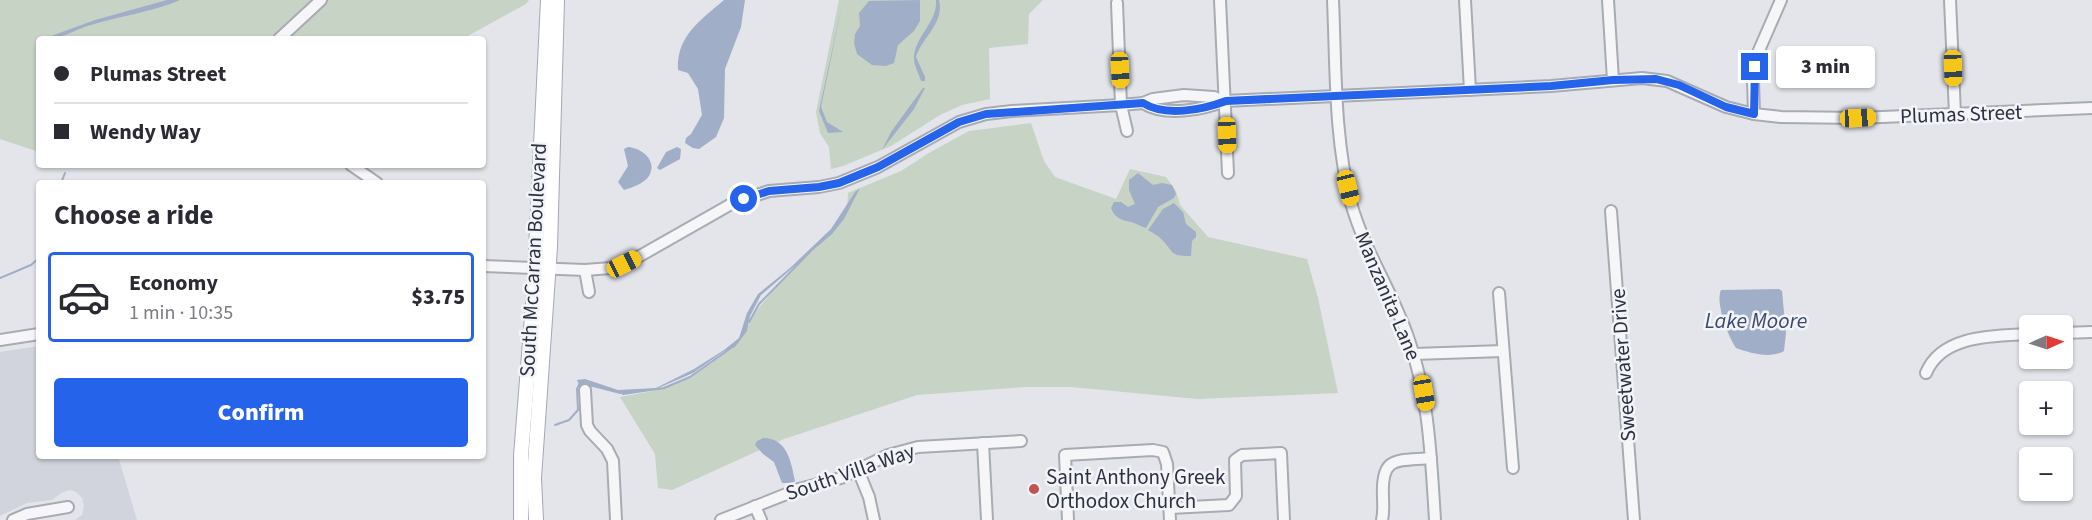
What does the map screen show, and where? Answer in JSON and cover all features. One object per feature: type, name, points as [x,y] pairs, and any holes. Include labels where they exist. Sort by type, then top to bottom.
[{"type":"main road","name":"South McCarran Boulevard","points":[[536,520],[534,478],[548,0]]},
{"type":"main road","name":"South McCarran Boulevard","points":[[521,520],[521,456],[525,399],[541,268],[558,0]]},
{"type":"main road","points":[[525,399],[531,408],[530,458],[534,478]]},
{"type":"street","points":[[282,36],[321,0]]},
{"type":"street","points":[[1220,0],[1228,173]]},
{"type":"street","name":"Manzanita Lane","points":[[1333,0],[1342,155],[1352,206],[1368,249],[1402,320],[1414,354],[1427,411],[1435,520]]},
{"type":"street","points":[[1465,0],[1470,90]]},
{"type":"street","points":[[1608,0],[1613,80]]},
{"type":"street","points":[[1754,114],[1757,54],[1782,0]]},
{"type":"street","points":[[1950,0],[1955,114]]},
{"type":"street","points":[[1117,3],[1121,105],[1127,131]]},
{"type":"street","name":"Plumas Street","points":[[1143,103],[1152,108],[1182,111],[1226,101],[1561,86],[1613,80],[1656,79],[1667,81],[1726,107],[1754,114],[1781,117],[1836,118],[2092,108]]},
{"type":"street","name":"Plumas Street","points":[[486,266],[585,270],[611,268],[733,203],[769,191],[839,183],[878,167],[938,132],[973,117],[1012,111],[1143,103],[1153,99],[1184,95],[1206,96],[1226,101]]},
{"type":"street","points":[[355,168],[373,180]]},
{"type":"street","name":"Sweetwater Drive","points":[[1611,211],[1634,520]]},
{"type":"street","points":[[585,270],[589,291]]},
{"type":"street","points":[[1499,293],[1513,468]]},
{"type":"street","points":[[2073,333],[2092,332]]},
{"type":"street","points":[[0,340],[36,334]]},
{"type":"street","points":[[1926,373],[1935,358],[1962,342],[1984,336],[2019,334]]},
{"type":"street","points":[[1414,354],[1503,351]]},
{"type":"street","points":[[585,390],[587,424],[594,437],[607,449],[613,461],[616,520]]},
{"type":"street","name":"South Villa Way","points":[[721,520],[798,489],[841,478],[888,455],[910,449],[1021,441]]},
{"type":"street","points":[[983,443],[987,520]]},
{"type":"street","points":[[1068,520],[1065,455],[1153,450],[1163,452],[1167,464],[1170,520]]},
{"type":"street","points":[[1170,508],[1229,505],[1236,496],[1235,460],[1242,455],[1281,453],[1284,520]]},
{"type":"street","points":[[1382,520],[1382,480],[1386,469],[1397,461],[1431,458]]},
{"type":"street","points":[[858,470],[869,497],[874,520]]},
{"type":"street","points":[[755,506],[760,520]]},
{"type":"street","points":[[13,520],[27,514],[68,507]]},
{"type":"shaded area","points":[[36,346],[36,459],[119,459],[137,520],[75,520],[82,515],[84,506],[82,498],[70,490],[52,500],[27,503],[0,516],[0,352]]},
{"type":"green space","points":[[0,0],[529,0],[526,4],[467,36],[36,36],[36,151],[0,139]]},
{"type":"green space","points":[[839,0],[1043,0],[1029,14],[1028,44],[989,48],[990,99],[962,105],[940,115],[891,146],[831,169],[829,147],[820,133],[816,112]]},
{"type":"green space","points":[[1031,123],[1044,161],[1055,177],[1116,199],[1130,169],[1166,177],[1176,191],[1180,205],[1208,237],[1307,259],[1318,298],[1338,393],[1198,399],[1071,387],[1025,387],[917,395],[784,439],[672,490],[658,488],[655,454],[620,397],[653,391],[691,377],[746,332],[752,316],[775,288],[836,228],[847,210],[848,193],[901,171],[969,131]]},
{"type":"water","points":[[167,0],[180,0],[91,25],[63,36],[51,36],[95,20]]},
{"type":"water","points":[[724,0],[745,0],[741,27],[725,69],[724,118],[716,137],[699,149],[693,148],[685,143],[702,115],[698,89],[688,73],[678,70],[678,58],[692,30]]},
{"type":"water","points":[[843,0],[821,107],[827,122],[843,132],[828,133],[819,111]]},
{"type":"water","points":[[920,0],[920,21],[914,31],[898,45],[894,63],[886,66],[872,65],[857,54],[854,43],[855,34],[860,26],[859,13],[869,1]]},
{"type":"water","points":[[936,0],[939,0],[939,16],[916,57],[925,77],[925,81],[921,81],[914,61],[915,50],[936,8]]},
{"type":"water","points":[[925,88],[914,109],[882,150],[891,132]]},
{"type":"water","points":[[628,147],[647,156],[651,170],[644,181],[624,190],[618,182],[628,166],[624,149]]},
{"type":"water","points":[[677,147],[681,149],[680,159],[660,170],[657,168],[666,152]]},
{"type":"water","points":[[1138,173],[1153,185],[1162,183],[1172,185],[1176,194],[1174,198],[1158,207],[1146,228],[1119,218],[1111,208],[1114,202],[1121,202],[1128,207],[1135,204],[1129,190],[1129,180]]},
{"type":"water","points":[[860,188],[844,219],[832,234],[761,295],[750,316],[747,331],[735,347],[723,352],[693,373],[656,389],[620,394],[593,387],[580,387],[577,380],[585,379],[618,390],[656,388],[694,369],[724,350],[739,338],[747,313],[758,294],[790,268],[831,229]]},
{"type":"water","points":[[1174,203],[1183,212],[1186,224],[1196,232],[1196,237],[1192,241],[1191,256],[1175,254],[1160,238],[1148,230],[1163,209]]},
{"type":"water","name":"Lake Moore","points":[[1779,289],[1782,291],[1786,333],[1784,351],[1766,355],[1736,348],[1729,336],[1721,311],[1721,290]]},
{"type":"water","points":[[763,438],[771,439],[783,446],[795,481],[782,483],[774,462],[755,445]]},
{"type":"waterway","points":[[62,180],[65,173]]},
{"type":"waterway","points":[[749,322],[759,304],[810,252]]},
{"type":"waterway","points":[[0,278],[36,261]]},
{"type":"waterway","points":[[623,394],[664,388],[690,377],[731,348]]},
{"type":"waterway","points":[[555,425],[569,420],[578,410],[577,389],[581,381]]},
{"type":"place","name":"Saint Anthony Greek Orthodox Church","points":[[1034,489]]},
{"type":"route","points":[[744,199],[769,191],[839,183],[878,167],[959,122],[999,112],[1143,103],[1152,108],[1182,111],[1226,101],[1561,86],[1589,81],[1642,78],[1667,81],[1726,107],[1754,114],[1755,67]]}]
